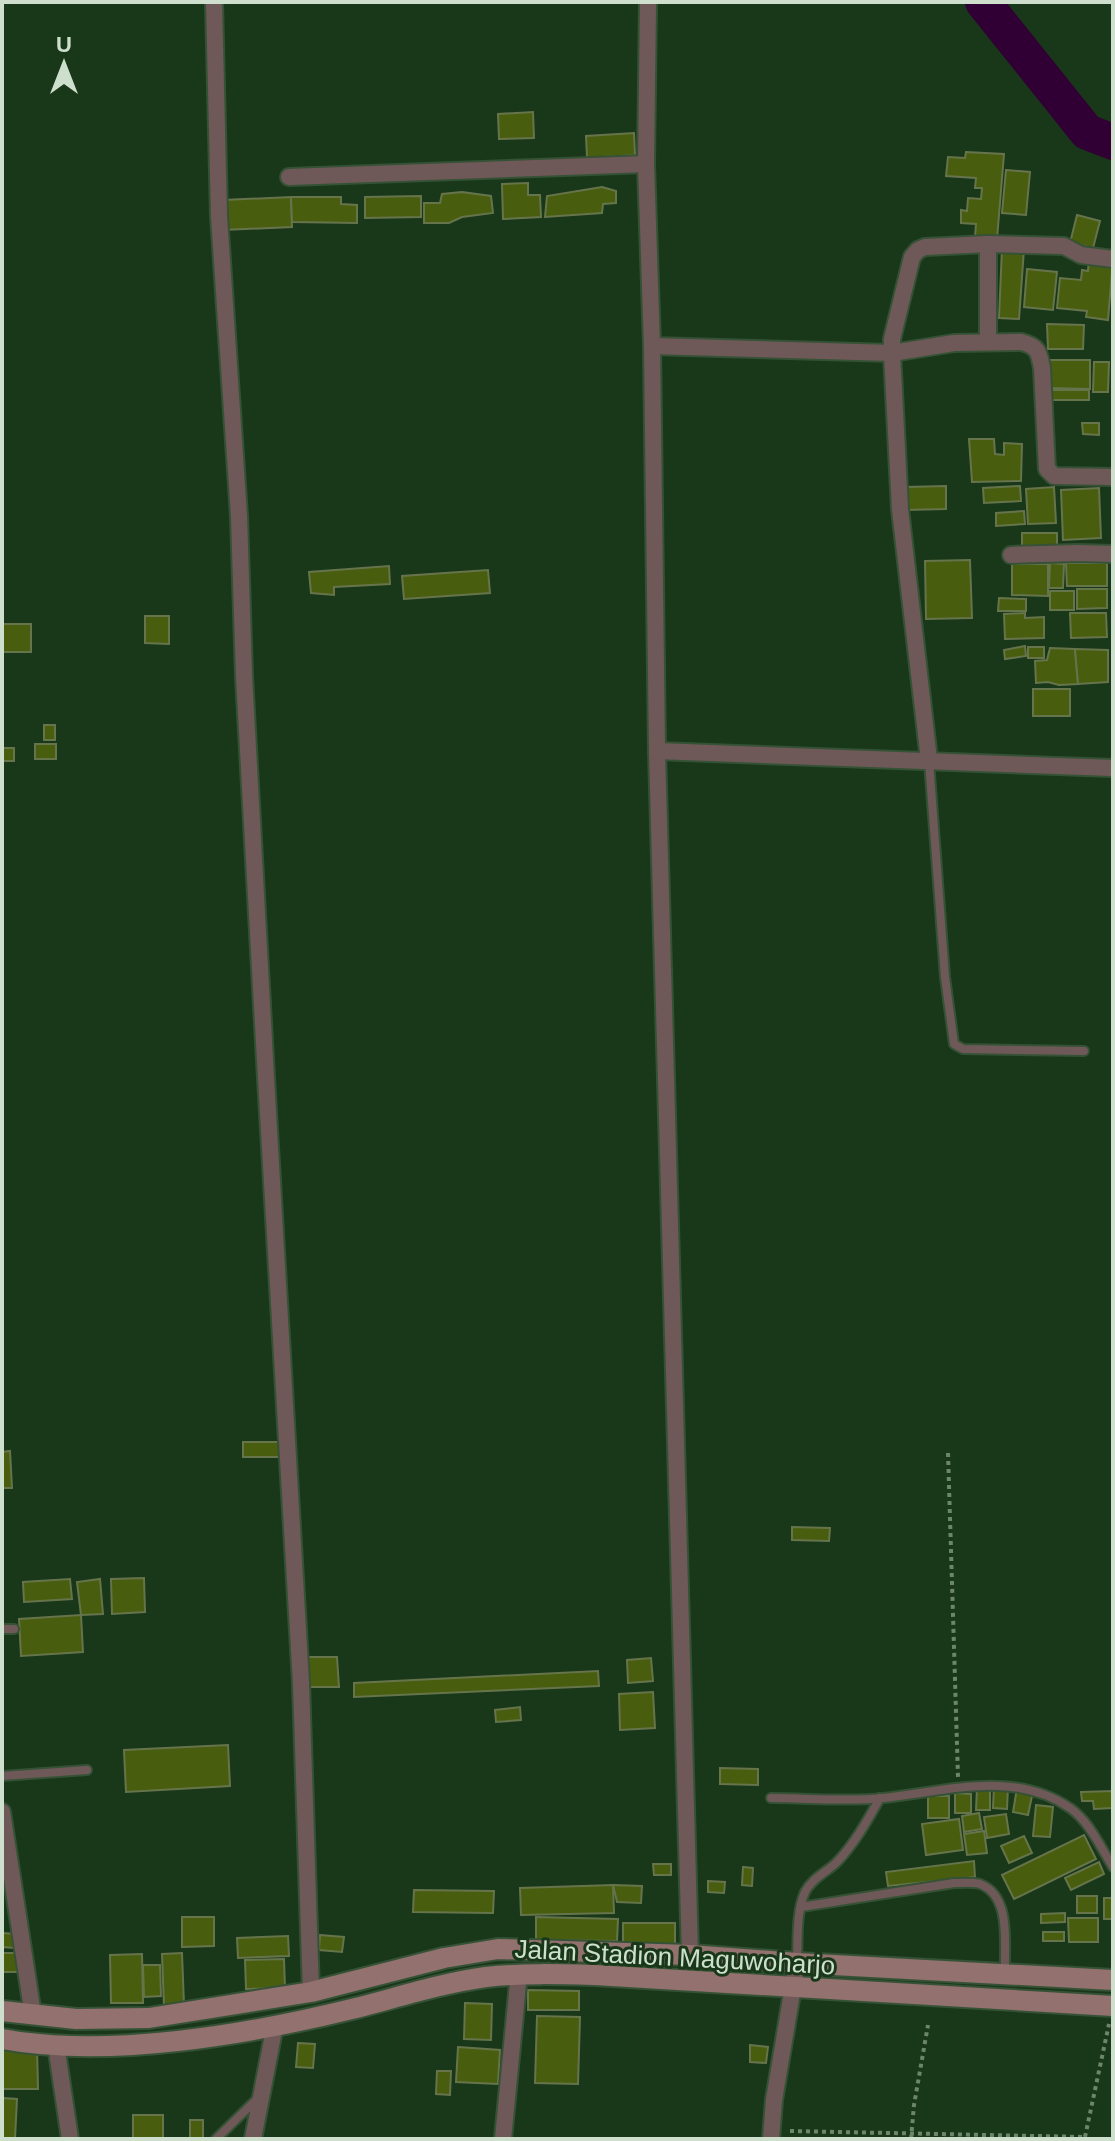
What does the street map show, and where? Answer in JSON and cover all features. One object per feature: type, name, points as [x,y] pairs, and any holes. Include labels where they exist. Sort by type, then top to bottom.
[{"type":"main road","name":"Jalan Stadion Maguwoharjo","points":[[2,2011],[76,2019],[149,2018],[311,1992],[444,1958],[498,1949],[690,1955],[1113,1980]]},
{"type":"main road","name":"Jalan Stadion Maguwoharjo","points":[[2,2039],[56,2045],[149,2043],[275,2025],[482,1978],[519,1973],[1113,2006]]},
{"type":"main road","points":[[149,2018],[149,2043]]},
{"type":"street","points":[[214,2],[219,216],[239,516],[244,676],[301,1683],[311,1992]]},
{"type":"street","points":[[648,2],[646,164],[652,346],[657,751],[690,1955]]},
{"type":"street","points":[[289,177],[646,164]]},
{"type":"street","points":[[929,760],[900,509],[892,353],[892,339],[912,257],[918,250],[935,246],[988,244],[1064,246],[1081,255],[1113,259]]},
{"type":"street","points":[[988,244],[988,342]]},
{"type":"street","points":[[652,346],[892,353],[954,343],[1021,342],[1032,345],[1039,354],[1042,368],[1046,466],[1054,476],[1113,477]]},
{"type":"street","points":[[1011,555],[1113,554]]},
{"type":"street","points":[[657,751],[1113,768]]},
{"type":"street","points":[[2,1812],[6,1868],[33,2015]]},
{"type":"street","points":[[771,2135],[797,1963]]},
{"type":"street","points":[[503,2139],[519,1973]]},
{"type":"street","points":[[253,2139],[275,2025]]},
{"type":"street","points":[[56,2045],[70,2139]]},
{"type":"lane","points":[[929,760],[945,977],[954,1044],[963,1049],[1084,1051]]},
{"type":"lane","points":[[2,1629],[14,1629]]},
{"type":"lane","points":[[2,1776],[87,1770]]},
{"type":"lane","points":[[771,1798],[880,1798],[958,1787],[1013,1786],[1037,1791],[1072,1809],[1086,1824],[1113,1867]]},
{"type":"lane","points":[[797,1963],[801,1907],[809,1885],[834,1866],[846,1852],[880,1798]]},
{"type":"lane","points":[[801,1907],[954,1883],[978,1883],[991,1890],[1002,1909],[1005,1975]]},
{"type":"lane","points":[[216,2139],[262,2094]]},
{"type":"path","points":[[948,1453],[958,1787]]},
{"type":"path","points":[[771,2135],[1084,2138],[1113,2006]]},
{"type":"path","points":[[912,2136],[914,2105],[928,2025]]},
{"type":"building","points":[[533,112],[534,138],[499,139],[498,114]]},
{"type":"building","points":[[634,133],[635,155],[587,158],[586,136]]},
{"type":"building","points":[[966,152],[1004,154],[997,239],[975,237],[976,224],[961,223],[961,210],[967,211],[968,198],[981,199],[982,188],[975,188],[976,178],[946,176],[948,157],[965,158]]},
{"type":"building","points":[[1006,170],[1030,172],[1026,215],[1002,213]]},
{"type":"building","points":[[528,183],[528,195],[540,195],[541,217],[503,219],[502,184]]},
{"type":"building","points":[[602,187],[616,191],[616,203],[603,204],[602,213],[545,217],[547,196]]},
{"type":"building","points":[[462,192],[491,196],[493,213],[462,217],[449,223],[424,223],[424,203],[440,203],[442,194]]},
{"type":"building","points":[[421,196],[421,217],[365,218],[365,197]]},
{"type":"building","points":[[291,197],[292,227],[224,230],[223,200]]},
{"type":"building","points":[[291,197],[341,197],[341,204],[357,205],[357,223],[292,222]]},
{"type":"building","points":[[1077,215],[1100,221],[1093,248],[1070,243]]},
{"type":"building","points":[[1002,248],[1024,249],[1019,319],[999,318]]},
{"type":"building","points":[[1089,258],[1113,260],[1108,320],[1086,317],[1087,311],[1057,308],[1060,278],[1081,280],[1082,270],[1088,271]]},
{"type":"building","points":[[1027,269],[1057,272],[1053,310],[1024,307]]},
{"type":"building","points":[[1047,324],[1084,325],[1083,349],[1048,349]]},
{"type":"building","points":[[1048,360],[1090,360],[1090,389],[1048,388]]},
{"type":"building","points":[[1094,362],[1109,362],[1108,392],[1093,392]]},
{"type":"building","points":[[1046,390],[1089,390],[1089,400],[1046,400]]},
{"type":"building","points":[[1082,423],[1099,423],[1099,435],[1083,434]]},
{"type":"building","points":[[969,439],[994,439],[995,454],[1004,455],[1004,443],[1022,444],[1021,481],[972,482]]},
{"type":"building","points":[[946,486],[946,509],[906,510],[906,487]]},
{"type":"building","points":[[1020,486],[1021,501],[984,503],[983,488]]},
{"type":"building","points":[[1054,487],[1056,523],[1028,524],[1026,489]]},
{"type":"building","points":[[1099,488],[1101,538],[1063,540],[1061,490]]},
{"type":"building","points":[[1024,511],[1025,524],[996,526],[996,513]]},
{"type":"building","points":[[1022,533],[1057,533],[1057,551],[1022,551]]},
{"type":"building","points":[[970,560],[972,618],[926,619],[925,561]]},
{"type":"building","points":[[1050,563],[1064,564],[1063,588],[1049,588]]},
{"type":"building","points":[[1066,563],[1107,563],[1107,586],[1067,586]]},
{"type":"building","points":[[1012,564],[1048,564],[1048,596],[1012,595]]},
{"type":"building","points":[[389,566],[390,584],[334,587],[334,595],[311,593],[309,572]]},
{"type":"building","points":[[488,570],[490,593],[404,599],[402,576]]},
{"type":"building","points":[[1077,589],[1107,589],[1107,608],[1077,609]]},
{"type":"building","points":[[1050,591],[1074,591],[1074,610],[1050,610]]},
{"type":"building","points":[[999,598],[1026,599],[1026,611],[998,611]]},
{"type":"building","points":[[1025,613],[1025,618],[1044,617],[1044,638],[1005,639],[1004,614]]},
{"type":"building","points":[[1070,613],[1106,613],[1107,637],[1071,638]]},
{"type":"building","points":[[145,616],[169,616],[169,644],[145,643]]},
{"type":"building","points":[[2,624],[31,624],[31,652],[2,652]]},
{"type":"building","points":[[1025,646],[1026,656],[1005,659],[1004,650]]},
{"type":"building","points":[[1028,647],[1044,647],[1044,658],[1028,658]]},
{"type":"building","points":[[1050,648],[1075,649],[1078,684],[1036,683],[1035,661],[1047,660]]},
{"type":"building","points":[[1075,649],[1108,650],[1108,682],[1078,684]]},
{"type":"building","points":[[1033,689],[1070,689],[1070,716],[1033,716]]},
{"type":"building","points":[[44,725],[55,725],[55,740],[44,740]]},
{"type":"building","points":[[35,744],[56,744],[56,759],[35,759]]},
{"type":"building","points":[[2,748],[14,748],[14,761],[2,761]]},
{"type":"building","points":[[243,1442],[279,1442],[279,1457],[243,1457]]},
{"type":"building","points":[[10,1451],[12,1488],[2,1488],[2,1452]]},
{"type":"building","points":[[792,1527],[830,1528],[829,1541],[792,1540]]},
{"type":"building","points":[[144,1578],[145,1612],[112,1614],[111,1579]]},
{"type":"building","points":[[70,1579],[72,1599],[24,1602],[23,1582]]},
{"type":"building","points":[[100,1579],[103,1614],[81,1615],[77,1582]]},
{"type":"building","points":[[81,1615],[83,1652],[21,1656],[19,1619]]},
{"type":"building","points":[[306,1657],[337,1657],[339,1687],[307,1687]]},
{"type":"building","points":[[651,1658],[653,1681],[628,1683],[627,1660]]},
{"type":"building","points":[[598,1671],[599,1686],[354,1697],[354,1683]]},
{"type":"building","points":[[653,1692],[655,1728],[620,1730],[619,1694]]},
{"type":"building","points":[[520,1707],[521,1720],[496,1722],[495,1710]]},
{"type":"building","points":[[228,1745],[230,1786],[126,1792],[124,1750]]},
{"type":"building","points":[[720,1768],[758,1769],[758,1785],[720,1784]]},
{"type":"building","points":[[994,1786],[1008,1787],[1007,1809],[993,1808]]},
{"type":"building","points":[[977,1788],[990,1788],[990,1810],[976,1810]]},
{"type":"building","points":[[1017,1788],[1033,1791],[1028,1815],[1013,1812]]},
{"type":"building","points":[[1113,1791],[1113,1808],[1094,1809],[1093,1801],[1082,1801],[1081,1792]]},
{"type":"building","points":[[955,1793],[971,1794],[971,1813],[955,1813]]},
{"type":"building","points":[[928,1796],[949,1796],[949,1818],[928,1818]]},
{"type":"building","points":[[1036,1805],[1053,1807],[1050,1837],[1033,1836]]},
{"type":"building","points":[[979,1813],[982,1829],[964,1832],[962,1816]]},
{"type":"building","points":[[1006,1814],[1009,1834],[987,1838],[984,1817]]},
{"type":"building","points":[[959,1819],[963,1850],[926,1855],[922,1824]]},
{"type":"building","points":[[984,1831],[987,1853],[967,1855],[964,1834]]},
{"type":"building","points":[[1084,1835],[1096,1859],[1014,1899],[1002,1875]]},
{"type":"building","points":[[1024,1836],[1032,1853],[1009,1863],[1001,1846]]},
{"type":"building","points":[[974,1861],[975,1877],[888,1886],[886,1872]]},
{"type":"building","points":[[1099,1862],[1104,1874],[1071,1890],[1065,1878]]},
{"type":"building","points":[[653,1864],[671,1864],[671,1875],[654,1875]]},
{"type":"building","points":[[743,1867],[753,1868],[752,1886],[742,1885]]},
{"type":"building","points":[[708,1881],[725,1882],[724,1893],[708,1892]]},
{"type":"building","points":[[613,1885],[614,1913],[521,1915],[520,1888]]},
{"type":"building","points":[[613,1885],[642,1886],[641,1903],[617,1902]]},
{"type":"building","points":[[414,1890],[494,1891],[493,1913],[413,1912]]},
{"type":"building","points":[[1077,1896],[1097,1896],[1097,1913],[1077,1913]]},
{"type":"building","points":[[1104,1898],[1113,1898],[1113,1919],[1104,1919]]},
{"type":"building","points":[[1065,1913],[1065,1922],[1041,1923],[1041,1914]]},
{"type":"building","points":[[182,1917],[214,1917],[214,1946],[182,1947]]},
{"type":"building","points":[[536,1917],[618,1919],[617,1941],[536,1940]]},
{"type":"building","points":[[1068,1918],[1098,1918],[1098,1942],[1069,1942]]},
{"type":"building","points":[[623,1923],[675,1923],[675,1944],[623,1944]]},
{"type":"building","points":[[1043,1932],[1064,1932],[1064,1941],[1043,1941]]},
{"type":"building","points":[[2,1933],[16,1934],[15,1948],[2,1947]]},
{"type":"building","points":[[320,1935],[344,1937],[342,1952],[319,1950]]},
{"type":"building","points":[[288,1936],[289,1956],[238,1958],[237,1938]]},
{"type":"building","points":[[2,1953],[18,1953],[17,1972],[2,1972]]},
{"type":"building","points":[[182,1953],[184,2005],[164,2006],[162,1954]]},
{"type":"building","points":[[142,1954],[143,2003],[111,2003],[110,1955]]},
{"type":"building","points":[[284,1959],[285,1988],[246,1989],[245,1960]]},
{"type":"building","points":[[143,1965],[160,1965],[161,1996],[144,1997]]},
{"type":"building","points":[[528,1990],[579,1991],[579,2010],[528,2010]]},
{"type":"building","points":[[465,2003],[492,2004],[491,2040],[464,2039]]},
{"type":"building","points":[[537,2016],[580,2017],[578,2084],[535,2083]]},
{"type":"building","points":[[298,2043],[315,2044],[313,2068],[296,2067]]},
{"type":"building","points":[[750,2045],[768,2047],[766,2063],[750,2062]]},
{"type":"building","points":[[37,2046],[38,2089],[2,2089],[2,2047]]},
{"type":"building","points":[[458,2047],[500,2050],[498,2084],[456,2082]]},
{"type":"building","points":[[437,2071],[451,2071],[450,2095],[436,2094]]},
{"type":"building","points":[[2,2098],[17,2099],[15,2139],[2,2139]]},
{"type":"building","points":[[133,2115],[163,2115],[163,2139],[133,2139]]},
{"type":"building","points":[[190,2120],[203,2120],[203,2139],[190,2139]]},
{"type":"waterway","points":[[983,2],[1087,132],[1113,142]]}]
